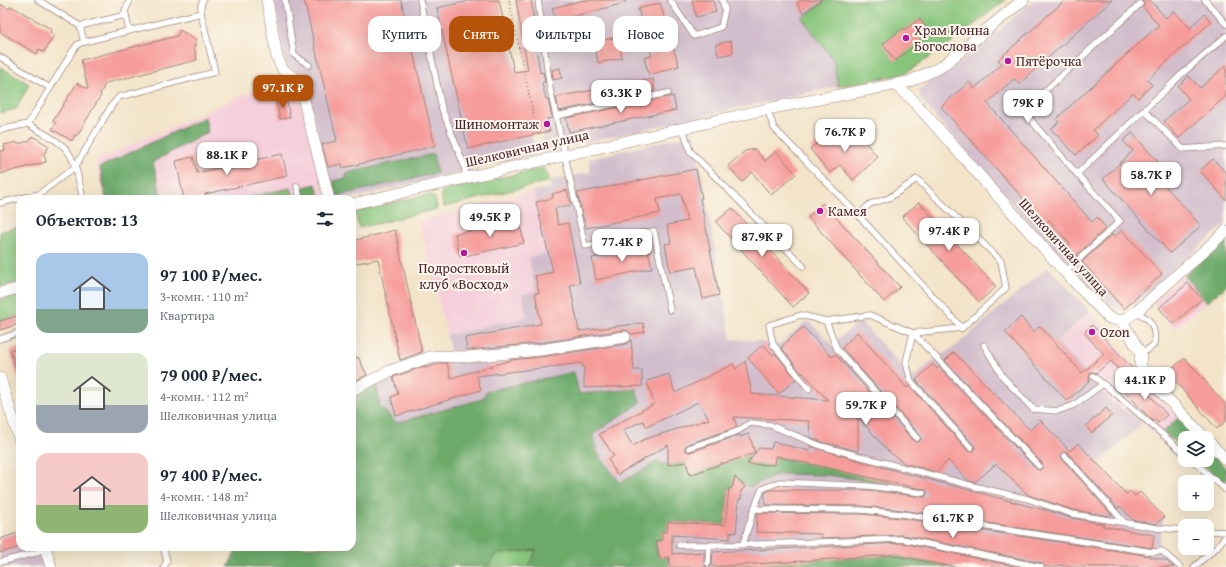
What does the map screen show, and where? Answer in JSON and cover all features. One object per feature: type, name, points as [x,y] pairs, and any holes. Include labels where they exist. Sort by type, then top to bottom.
[{"type":"street","points":[[267,0],[277,57],[283,70],[294,78],[301,89],[328,195]]},
{"type":"street","name":"Шелковичная улица","points":[[356,203],[767,109],[896,85],[919,78],[941,67],[1023,0]]},
{"type":"street","name":"Шелковичная улица","points":[[896,85],[911,98],[1065,272],[1109,318],[1122,321]]},
{"type":"street","points":[[1198,431],[1145,375],[1140,364],[1141,354],[1122,321],[1136,312],[1226,231]]},
{"type":"street","points":[[0,293],[16,289]]},
{"type":"street","points":[[356,388],[390,371],[434,356],[468,357],[540,350],[625,336]]},
{"type":"street","points":[[0,378],[16,428]]},
{"type":"street","points":[[1214,447],[1226,460]]},
{"type":"street","points":[[46,551],[51,567]]},
{"type":"lane","points":[[38,0],[80,26],[84,42]]},
{"type":"lane","points":[[129,31],[125,8],[130,0]]},
{"type":"lane","points":[[35,195],[39,194],[75,167],[112,105],[120,97],[218,71],[201,13],[201,5],[203,0]]},
{"type":"lane","points":[[285,0],[294,55],[309,65]]},
{"type":"lane","points":[[420,0],[442,109],[464,165],[466,178]]},
{"type":"lane","points":[[538,0],[550,89],[585,246],[654,231],[670,310]]},
{"type":"lane","points":[[670,0],[694,36],[721,28],[725,9],[722,0]]},
{"type":"lane","points":[[1205,0],[1226,24]]},
{"type":"lane","points":[[1065,272],[1120,221],[1023,111],[1140,4]]},
{"type":"lane","points":[[28,124],[78,44],[201,13]]},
{"type":"lane","points":[[80,26],[126,15]]},
{"type":"lane","points":[[1077,174],[1183,73],[1226,36]]},
{"type":"lane","points":[[0,58],[50,88]]},
{"type":"lane","points":[[556,116],[668,93]]},
{"type":"lane","points":[[767,109],[774,128],[858,215],[962,328]]},
{"type":"lane","points":[[1144,110],[1183,149],[1226,146]]},
{"type":"lane","points":[[0,130],[28,124],[60,144],[67,150],[75,167],[82,195]]},
{"type":"lane","points":[[683,128],[690,151],[803,266]]},
{"type":"lane","points":[[858,215],[870,204],[889,198],[917,179],[1001,261],[1006,288],[962,328],[913,333]]},
{"type":"lane","points":[[297,186],[299,195]]},
{"type":"lane","points":[[0,203],[16,199]]},
{"type":"lane","points":[[1136,312],[1144,316],[1152,324],[1156,334],[1154,345],[1141,354]]},
{"type":"lane","points":[[808,389],[773,344],[769,325],[801,315],[826,321],[870,315],[913,333],[1039,466]]},
{"type":"lane","points":[[826,321],[836,349],[917,438]]},
{"type":"lane","points":[[0,339],[16,333]]},
{"type":"lane","points":[[913,333],[906,362],[911,381],[971,448]]},
{"type":"lane","points":[[984,345],[1003,376],[1033,409],[1058,411],[1074,405],[1103,384]]},
{"type":"lane","points":[[1094,376],[1178,448]]},
{"type":"lane","points":[[689,448],[738,430],[750,423],[770,425],[820,446],[1028,499],[1072,514],[1158,528],[1178,529]]},
{"type":"lane","points":[[1065,456],[1124,523]]},
{"type":"lane","points":[[1200,467],[1226,490]]},
{"type":"lane","points":[[743,544],[762,489],[779,482],[868,486],[923,494]]},
{"type":"lane","points":[[754,509],[862,510],[902,514],[1153,552],[1162,552],[1180,567]]},
{"type":"lane","points":[[1214,531],[1226,532]]},
{"type":"lane","points":[[1194,567],[1226,536]]},
{"type":"lane","points":[[679,545],[902,539],[1041,567]]},
{"type":"lane","points":[[708,563],[709,545]]},
{"type":"lane","points":[[0,562],[39,551]]},
{"type":"lane","points":[[163,551],[167,561],[164,567]]},
{"type":"path","points":[[509,0],[534,118]]},
{"type":"shaded area","points":[[274,0],[499,0],[503,16],[449,16],[449,52],[511,52],[536,154],[356,197],[356,195],[332,195],[308,93],[301,76],[289,68],[285,62]]},
{"type":"shaded area","points":[[515,0],[826,0],[802,18],[833,59],[838,86],[546,151],[524,52],[605,52],[605,16],[522,16],[522,39]]},
{"type":"shaded area","points":[[1034,0],[1226,0],[1226,224],[1127,309],[1121,310],[1115,308],[1064,263],[920,99],[919,90],[960,63]]},
{"type":"shaded area","points":[[278,84],[287,84],[293,87],[298,93],[325,195],[103,195],[96,161],[248,93]]},
{"type":"shaded area","points":[[694,134],[731,339],[757,341],[778,345],[808,320],[832,344],[860,321],[913,378],[931,362],[956,346],[1048,267],[1090,311],[1057,341],[1111,401],[1143,423],[1097,464],[1126,494],[1130,491],[1135,496],[1140,492],[1164,517],[1158,547],[1179,567],[954,567],[891,555],[713,567],[670,567],[659,558],[656,541],[668,522],[725,525],[729,489],[736,479],[750,487],[779,474],[826,475],[905,485],[775,457],[774,465],[748,464],[749,455],[690,475],[686,462],[668,465],[657,462],[620,483],[597,452],[593,434],[640,403],[636,389],[578,394],[574,372],[395,423],[380,406],[376,381],[451,355],[447,335],[527,317],[522,295],[535,291],[529,257],[546,253],[534,191],[551,188],[550,181],[591,172],[589,159]]},
{"type":"shaded area","points":[[534,191],[546,253],[529,257],[535,291],[527,317],[447,335],[419,221]]},
{"type":"shaded area","points":[[1184,276],[1207,302],[1174,329],[1152,302]]},
{"type":"shaded area","points":[[1090,311],[1134,368],[1138,376],[1178,418],[1157,437],[1143,423],[1111,401],[1057,341]]},
{"type":"shaded area","points":[[16,532],[16,551],[40,551],[44,567],[0,567],[0,537]]},
{"type":"green space","points":[[826,0],[1005,0],[952,42],[909,71],[899,75],[838,86],[833,59],[802,18]]},
{"type":"green space","points":[[0,67],[29,84],[16,109],[0,113]]},
{"type":"green space","points":[[205,117],[208,132],[153,162],[161,195],[105,195],[100,167]]},
{"type":"green space","points":[[433,154],[437,173],[336,195],[333,181],[347,178],[346,173]]},
{"type":"green space","points":[[543,168],[546,171],[550,181],[444,207],[441,196],[442,191]]},
{"type":"green space","points":[[316,184],[319,195],[301,195],[300,188]]},
{"type":"green space","points":[[291,188],[293,195],[259,195]]},
{"type":"green space","points":[[430,194],[435,198],[437,209],[359,228],[356,211]]},
{"type":"green space","points":[[16,227],[16,283],[0,287],[0,232]]},
{"type":"green space","points":[[1226,239],[1226,286],[1207,302],[1184,276]]},
{"type":"green space","points":[[16,296],[16,316],[0,321],[0,300]]},
{"type":"green space","points":[[574,372],[579,394],[636,389],[640,403],[593,434],[597,452],[620,483],[657,462],[668,465],[686,462],[690,475],[749,455],[749,464],[774,465],[775,456],[912,486],[826,475],[779,474],[750,487],[736,479],[732,488],[729,489],[725,525],[668,522],[667,532],[662,532],[662,540],[656,541],[659,558],[669,557],[670,567],[528,567],[536,550],[495,555],[488,567],[458,567],[456,565],[447,567],[228,567],[236,551],[356,551],[356,392],[376,381],[380,406],[396,423],[482,399],[487,391]]},
{"type":"green space","points":[[1178,418],[1190,431],[1178,431],[1178,444],[1163,432]]},
{"type":"green space","points":[[1214,456],[1226,468],[1226,485],[1204,467],[1214,467]]},
{"type":"green space","points":[[537,550],[528,567],[488,567],[494,555]]},
{"type":"green space","points":[[891,555],[954,567],[712,566]]},
{"type":"building","points":[[304,0],[401,0],[405,16],[368,16],[368,52],[413,52],[435,146],[343,168],[342,164],[328,167],[322,144],[337,141]]},
{"type":"building","points":[[473,0],[499,0],[502,16],[449,16],[449,52],[510,52],[514,72],[528,70],[525,52],[537,52],[540,73],[543,72],[545,82],[542,83],[546,99],[548,99],[552,118],[547,119],[550,131],[468,149],[441,26],[441,16],[439,16],[437,8]]},
{"type":"building","points":[[516,0],[531,0],[533,16],[522,16],[522,35]]},
{"type":"building","points":[[584,0],[625,0],[625,3],[575,16],[554,16],[552,8]]},
{"type":"building","points":[[692,0],[713,0],[716,12],[696,17]]},
{"type":"building","points":[[803,0],[822,0],[803,13],[797,3]]},
{"type":"building","points":[[1065,0],[1112,0],[1019,84],[1014,79],[987,103],[1092,222],[1097,217],[1106,228],[1076,256],[1075,255],[1071,258],[1064,250],[1070,244],[1049,220],[1045,223],[941,107],[969,82],[974,89],[1002,64],[998,60]]},
{"type":"building","points":[[1141,0],[1150,0],[1166,18],[1174,11],[1190,28],[1204,14],[1211,22],[1147,80],[1152,85],[1138,98],[1133,93],[1093,130],[1098,135],[1076,155],[1051,129],[1059,122],[1056,119],[1159,25],[1143,7],[1144,3]]},
{"type":"building","points":[[660,3],[664,16],[640,16],[638,9]]},
{"type":"building","points":[[0,4],[9,9],[11,6],[51,29],[50,32],[54,35],[44,52],[39,49],[37,54],[0,32]]},
{"type":"building","name":"Храм Ионна Богослова","points":[[920,19],[930,33],[895,61],[883,44],[903,28],[904,30]]},
{"type":"building","points":[[180,30],[197,41],[194,47],[197,60],[106,83],[100,94],[101,95],[77,136],[75,135],[72,141],[52,129],[56,123],[53,121],[77,83],[88,89],[81,60],[177,36]]},
{"type":"building","points":[[613,38],[613,52],[621,52],[622,58],[598,63],[596,52],[605,52],[605,40]]},
{"type":"building","points":[[731,41],[733,53],[718,56],[716,44]]},
{"type":"building","points":[[651,52],[675,52],[679,66],[649,75],[644,58],[652,56]]},
{"type":"building","points":[[1226,65],[1226,96],[1179,138],[1164,121],[1189,99],[1178,86],[1189,76],[1200,88]]},
{"type":"building","points":[[560,68],[562,78],[553,80],[552,70]]},
{"type":"building","points":[[653,79],[655,91],[559,111],[556,97]]},
{"type":"building","points":[[673,96],[676,110],[569,132],[566,118]]},
{"type":"building","points":[[286,98],[290,117],[280,119],[276,101]]},
{"type":"building","points":[[855,131],[878,157],[853,180],[840,165],[830,173],[810,149],[824,137]]},
{"type":"building","points":[[1132,133],[1170,175],[1162,182],[1201,226],[1170,253],[1103,179],[1133,151],[1123,141]]},
{"type":"building","points":[[32,136],[49,146],[44,154],[46,162],[0,174],[0,151],[5,150],[4,145],[29,141]]},
{"type":"building","points":[[755,149],[765,161],[776,151],[796,174],[771,195],[752,172],[742,182],[728,166],[745,151]]},
{"type":"building","points":[[282,154],[287,176],[205,195],[183,195],[176,161],[193,157],[197,173]]},
{"type":"building","points":[[1213,159],[1226,173],[1226,200],[1200,171]]},
{"type":"building","points":[[696,169],[702,198],[700,198],[719,295],[703,299],[696,267],[670,272],[665,244],[671,243],[667,225],[687,221],[681,194],[657,199],[660,213],[586,228],[577,193]]},
{"type":"building","points":[[567,190],[571,205],[555,208],[558,225],[568,223],[580,283],[570,285],[579,331],[643,323],[645,332],[631,334],[624,330],[539,343],[467,350],[465,338],[541,324],[535,293],[539,293],[535,276],[553,272],[536,202],[553,198],[552,194]]},
{"type":"building","points":[[919,202],[996,287],[979,302],[902,217]]},
{"type":"building","points":[[823,203],[900,287],[884,302],[808,217]]},
{"type":"building","points":[[732,208],[809,293],[793,307],[716,222]]},
{"type":"building","points":[[519,220],[524,243],[460,257],[455,234]]},
{"type":"building","points":[[395,230],[422,352],[400,360],[378,259],[356,263],[356,240]]},
{"type":"building","points":[[1122,230],[1162,274],[1124,309],[1082,262],[1112,234],[1114,237]]},
{"type":"building","points":[[647,246],[652,268],[596,280],[592,258]]},
{"type":"building","points":[[1188,283],[1202,299],[1173,324],[1159,308]]},
{"type":"building","points":[[16,316],[16,325],[0,330],[0,321]]},
{"type":"building","points":[[1021,317],[1033,332],[1040,326],[1082,373],[1104,354],[1084,333],[1092,325],[1132,368],[1123,375],[1111,361],[1096,373],[1090,373],[1089,381],[1067,401],[1005,332]]},
{"type":"building","points":[[803,327],[832,357],[835,354],[915,442],[920,441],[920,435],[842,348],[857,332],[907,388],[910,386],[969,452],[974,451],[974,445],[916,380],[933,364],[937,369],[939,367],[1036,469],[1040,470],[1043,467],[1042,463],[945,361],[954,352],[1030,430],[1040,420],[1070,451],[1078,443],[1126,494],[1130,491],[1135,496],[1140,492],[1164,517],[1156,524],[1133,520],[1120,506],[1118,509],[1067,452],[1062,453],[1062,459],[1112,515],[1111,516],[1073,510],[1028,495],[996,464],[975,482],[969,481],[948,460],[937,472],[904,463],[888,451],[858,417],[858,451],[822,442],[810,437],[809,421],[734,417],[737,427],[688,444],[685,447],[685,450],[690,452],[740,435],[740,437],[749,434],[755,453],[725,463],[720,463],[721,464],[690,475],[686,462],[668,465],[668,445],[617,475],[608,459],[614,456],[599,434],[654,404],[647,381],[669,374],[675,393],[733,364],[736,369],[745,361],[752,394],[828,400],[803,373],[802,374],[781,347]],"holes":[[[698,402],[709,419],[645,439],[633,446],[623,430],[643,421],[647,427]]]},
{"type":"building","points":[[631,340],[634,370],[642,370],[642,386],[584,388],[584,366],[582,367],[582,363],[477,376],[481,390],[396,416],[391,397],[398,394],[393,377],[425,366],[425,368],[441,363],[447,363],[451,378],[511,360],[626,344]]},
{"type":"building","points":[[763,344],[773,355],[775,353],[796,379],[779,394],[748,358]]},
{"type":"building","points":[[16,348],[16,370],[10,350]]},
{"type":"building","points":[[358,357],[367,375],[356,380],[356,358]]},
{"type":"building","points":[[1185,358],[1226,405],[1226,421],[1217,429],[1167,372]]},
{"type":"building","points":[[1136,379],[1167,415],[1158,423],[1155,419],[1153,421],[1124,390]]},
{"type":"building","points":[[1106,408],[1112,415],[1092,433],[1086,426]]},
{"type":"building","points":[[773,442],[810,451],[810,446],[859,461],[1044,510],[1043,509],[1071,518],[1104,524],[1102,526],[1154,535],[1152,548],[902,510],[862,506],[765,505],[765,493],[770,490],[869,490],[922,497],[925,497],[927,494],[927,491],[924,489],[775,456],[774,465],[747,464],[759,448],[771,449]]},
{"type":"building","points":[[735,477],[745,487],[741,491],[741,499],[739,499],[736,533],[730,532],[730,539],[672,535],[672,554],[704,552],[704,563],[707,567],[670,567],[669,557],[659,558],[656,541],[662,540],[662,532],[667,532],[668,522],[725,525],[729,489],[732,488]]},
{"type":"building","points":[[757,513],[862,514],[901,518],[1150,556],[1165,560],[1174,567],[1072,567],[1058,565],[1058,567],[1045,567],[1042,563],[903,535],[821,538],[821,534],[756,532]]},
{"type":"building","points":[[16,533],[16,548],[0,553],[0,539]]},
{"type":"building","points":[[902,543],[1019,567],[954,567],[892,555],[709,567],[712,564],[713,552]]},
{"type":"place","name":"Храм Ионна Богослова","points":[[906,38]]},
{"type":"place","name":"Пятёрочка","points":[[1008,61]]},
{"type":"place","name":"Шиномонтаж","points":[[547,124]]},
{"type":"place","name":"Камея","points":[[820,211]]},
{"type":"place","name":"Подростковый клуб «Восход»","points":[[464,253]]},
{"type":"place","name":"Ozon","points":[[1092,332]]}]
